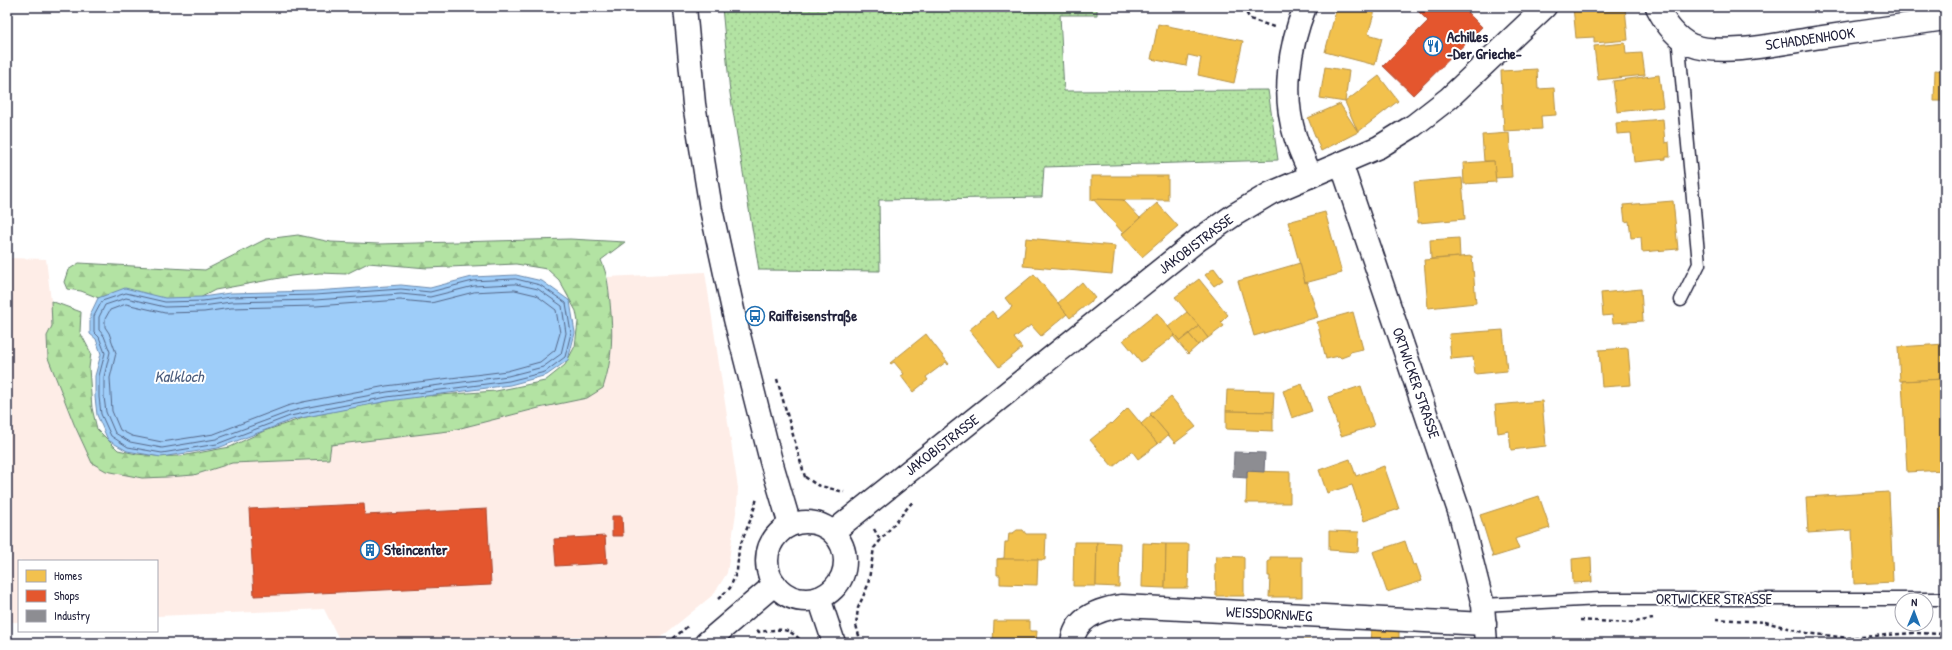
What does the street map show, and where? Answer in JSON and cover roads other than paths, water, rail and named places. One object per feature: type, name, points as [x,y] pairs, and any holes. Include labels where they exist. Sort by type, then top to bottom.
[{"type":"street","points":[[685,7],[694,104],[710,209],[735,320],[778,485],[790,525]]},
{"type":"street","points":[[1305,7],[1296,32],[1290,68],[1290,114],[1295,137],[1311,176]]},
{"type":"street","name":"JAKOBISTRASSE","points":[[833,532],[1198,240],[1234,214],[1271,193],[1379,147],[1413,126],[1449,98],[1545,7]]},
{"type":"street","name":"SCHADDENHOOK","points":[[1657,7],[1662,17],[1678,35],[1691,44],[1708,48],[1730,49],[1755,47],[1945,19]]},
{"type":"street","name":"ORTWICKER STRASSE","points":[[1341,164],[1460,514],[1485,624]]},
{"type":"street","points":[[812,522],[833,532],[841,542],[845,554],[845,567],[840,580],[832,590],[819,598],[809,600],[796,598],[784,593],[775,584],[770,574],[767,562],[768,551],[773,540],[780,532],[790,525],[812,522]]},
{"type":"street","points":[[706,643],[775,584]]},
{"type":"street","points":[[819,598],[834,643]]},
{"type":"street","name":"WEISSDORNWEG","points":[[1072,643],[1077,626],[1089,615],[1105,609],[1122,606],[1485,624]]},
{"type":"lane","points":[[1678,35],[1699,264],[1681,300]]},
{"type":"lane","name":"ORTWICKER STRASSE","points":[[1485,624],[1602,599],[1945,599]]},
{"type":"water","name":"Kalkloch","points":[[516,275],[542,281],[570,301],[575,333],[568,360],[547,375],[510,385],[388,401],[306,417],[292,420],[218,448],[161,457],[127,451],[108,440],[97,415],[95,376],[101,354],[96,339],[90,334],[90,315],[98,298],[125,288],[165,298],[202,297],[230,293],[315,291],[401,285],[430,288],[472,277]]},
{"type":"place","name":"Achilles -Der Grieche-","points":[[1433,46]]},
{"type":"place","name":"Raiffeisenstraße","points":[[755,316]]},
{"type":"place","name":"Steincenter","points":[[370,550]]}]
